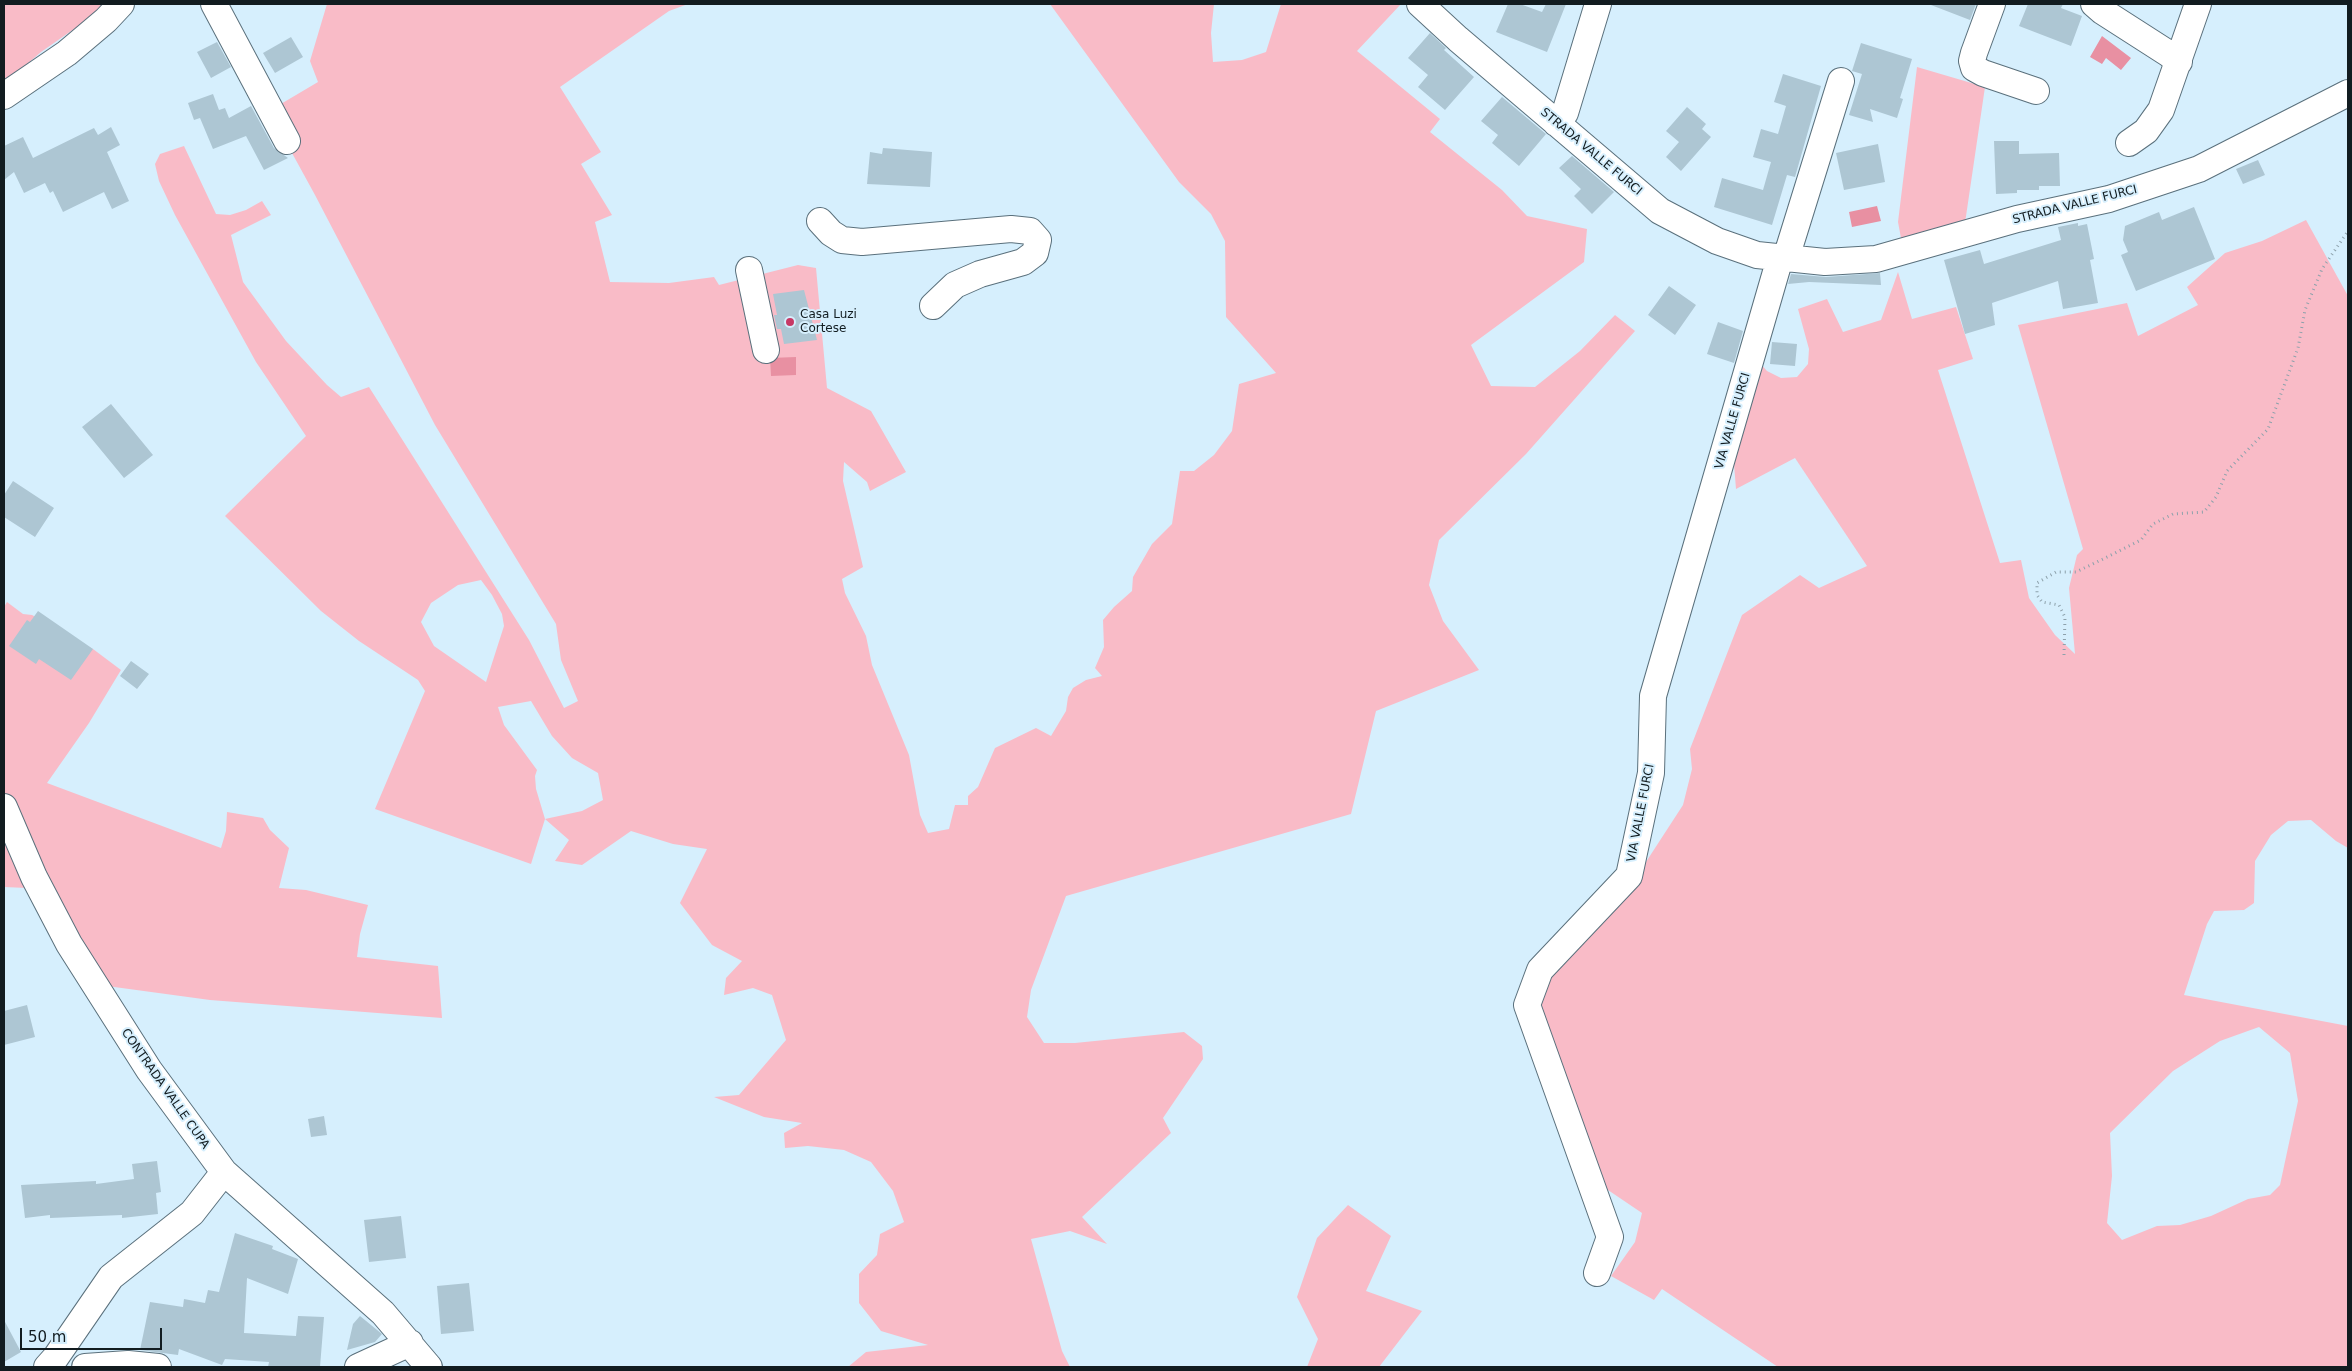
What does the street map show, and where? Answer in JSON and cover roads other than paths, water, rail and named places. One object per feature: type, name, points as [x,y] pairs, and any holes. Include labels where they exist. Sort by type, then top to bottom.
[{"type":"street","points":[[4,96],[67,53],[106,20],[121,4]]},
{"type":"street","points":[[214,4],[287,141]]},
{"type":"street","name":"STRADA VALLE FURCI","points":[[1420,4],[1458,39],[1660,211],[1717,241],[1757,255],[1783,258],[1825,262],[1876,259],[2018,219],[2108,199],[2199,169],[2348,93]]},
{"type":"street","points":[[1556,123],[1565,113],[1598,4]]},
{"type":"street","points":[[1992,4],[1974,53],[1972,61],[1974,68],[1983,73],[2036,91]]},
{"type":"street","points":[[2094,4],[2179,62]]},
{"type":"street","points":[[2129,143],[2146,131],[2161,110],[2198,4]]},
{"type":"street","points":[[1783,258],[1841,81]]},
{"type":"street","points":[[820,221],[830,233],[842,240],[862,242],[1011,229],[1030,230],[1038,240],[1035,253],[1023,262],[980,274],[955,285],[933,306]]},
{"type":"street","name":"VIA VALLE FURCI","points":[[1597,1273],[1610,1238],[1527,1005],[1540,970],[1629,876],[1651,773],[1654,696],[1783,258]]},
{"type":"street","points":[[749,270],[766,350]]},
{"type":"street","name":"CONTRADA VALLE CUPA","points":[[4,807],[34,877],[69,944],[149,1070],[224,1172],[391,1321],[429,1367]]},
{"type":"street","points":[[48,1367],[111,1277],[192,1213],[224,1172]]},
{"type":"street","points":[[358,1367],[410,1343]]},
{"type":"street","points":[[85,1367],[128,1364],[158,1367]]},
{"type":"place","name":"Casa Luzi Cortese","points":[[790,322]]}]
